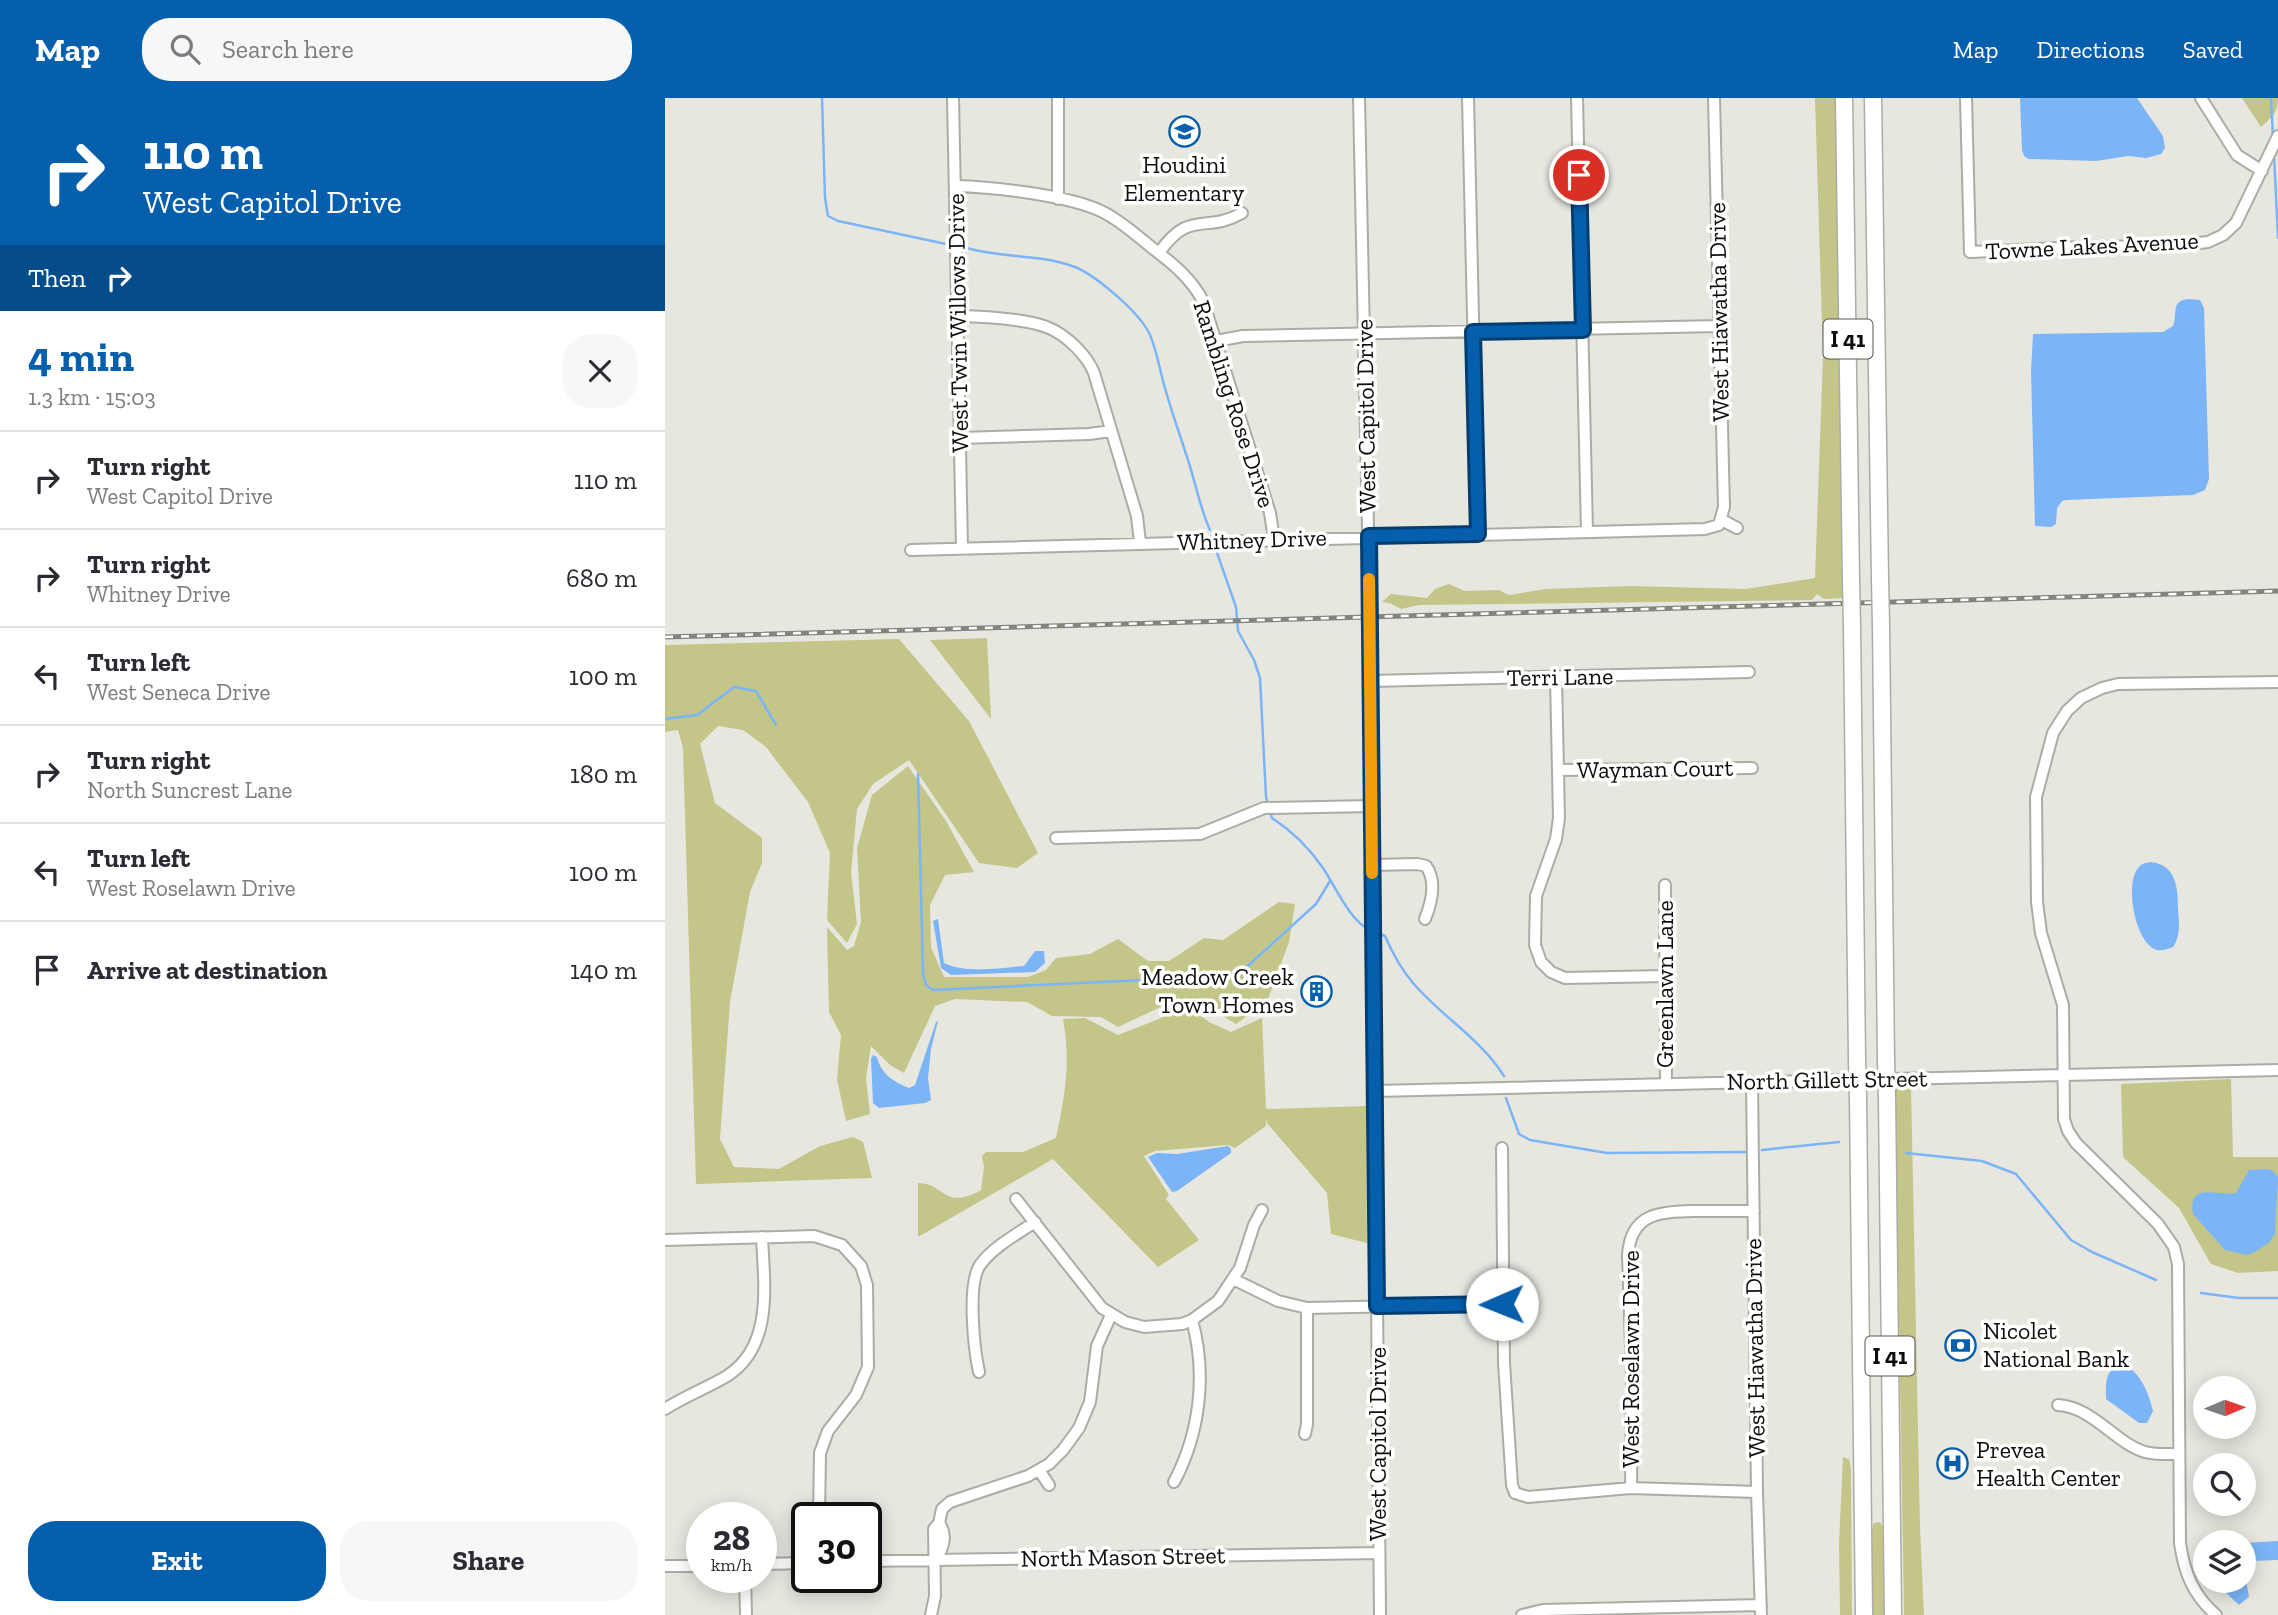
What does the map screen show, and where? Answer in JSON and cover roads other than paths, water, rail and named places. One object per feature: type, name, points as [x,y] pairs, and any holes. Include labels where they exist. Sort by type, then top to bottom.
[{"type":"highway","name":"I 41","points":[[1845,98],[1864,1615]]},
{"type":"highway","name":"I 41","points":[[1873,98],[1893,1615]]},
{"type":"street","name":"West Twin Willows Drive","points":[[953,98],[962,548]]},
{"type":"street","points":[[1058,98],[1058,199]]},
{"type":"street","name":"West Capitol Drive","points":[[1359,98],[1369,536],[1380,1615]]},
{"type":"street","points":[[1468,98],[1478,534]]},
{"type":"street","points":[[1577,98],[1587,531]]},
{"type":"street","name":"West Hiawatha Drive","points":[[1714,98],[1724,507],[1720,523]]},
{"type":"street","name":"Towne Lakes Avenue","points":[[1966,98],[1971,252],[2093,246],[2168,246],[2208,242],[2223,235],[2236,223],[2278,136]]},
{"type":"street","points":[[2201,98],[2237,155],[2262,171]]},
{"type":"street","name":"Rambling Rose Drive","points":[[955,186],[988,188],[1058,199],[1104,213],[1193,282],[1203,301],[1216,341],[1270,513],[1274,539]]},
{"type":"street","points":[[1159,253],[1184,227],[1225,221],[1242,213]]},
{"type":"street","points":[[957,316],[980,316],[1045,326],[1059,334],[1091,365],[1137,516],[1140,543]]},
{"type":"street","points":[[1216,341],[1243,336],[1719,326]]},
{"type":"street","points":[[960,438],[1089,435],[1111,431]]},
{"type":"street","points":[[1720,523],[1737,528]]},
{"type":"street","name":"Whitney Drive","points":[[911,550],[1705,529],[1720,523]]},
{"type":"street","name":"Terri Lane","points":[[1371,681],[1749,671]]},
{"type":"street","points":[[1556,677],[1558,827],[1535,904],[1535,944],[1541,962],[1551,972],[1565,978],[1664,976]]},
{"type":"street","points":[[2216,1615],[2197,1596],[2185,1569],[2178,1520],[2178,1265],[2174,1247],[2158,1224],[2086,1155],[2071,1137],[2064,1119],[2063,1004],[2041,933],[2037,902],[2036,797],[2053,733],[2067,711],[2081,698],[2102,688],[2118,684],[2278,682]]},
{"type":"street","name":"Wayman Court","points":[[1558,771],[1752,768]]},
{"type":"street","points":[[1056,838],[1200,834],[1269,808],[1372,806]]},
{"type":"street","points":[[1372,864],[1426,866],[1431,876],[1431,904],[1425,919]]},
{"type":"street","name":"Greenlawn Lane","points":[[1665,885],[1666,1084]]},
{"type":"street","name":"North Gillett Street","points":[[1375,1090],[2278,1070]]},
{"type":"street","name":"West Hiawatha Drive","points":[[1752,1082],[1761,1610]]},
{"type":"street","points":[[1502,1148],[1502,1304],[1513,1485],[1517,1495],[1528,1497],[1631,1488],[1757,1492]]},
{"type":"street","points":[[1016,1199],[1092,1298],[1111,1315],[1145,1327],[1181,1324],[1192,1320],[1218,1301],[1243,1261],[1254,1225],[1262,1210]]},
{"type":"street","name":"West Roselawn Drive","points":[[1631,1488],[1632,1378],[1628,1255],[1633,1232],[1642,1221],[1660,1213],[1754,1211]]},
{"type":"street","points":[[979,1372],[974,1347],[973,1288],[977,1270],[987,1257],[1035,1222]]},
{"type":"street","points":[[665,1240],[814,1236],[834,1241],[854,1256],[866,1279],[868,1367],[856,1395],[828,1431],[820,1453],[819,1502]]},
{"type":"street","points":[[665,1409],[726,1377],[749,1354],[764,1316],[762,1237]]},
{"type":"street","points":[[1233,1279],[1278,1301],[1307,1308],[1502,1304]]},
{"type":"street","points":[[1305,1434],[1307,1308]]},
{"type":"street","points":[[930,1615],[935,1596],[936,1560],[943,1548],[944,1529],[939,1522],[942,1509],[956,1499],[1003,1485],[1039,1470],[1063,1450],[1084,1417],[1092,1391],[1097,1346],[1111,1315]]},
{"type":"street","points":[[1174,1482],[1181,1468],[1201,1388],[1200,1357],[1192,1320]]},
{"type":"street","points":[[2058,1405],[2085,1414],[2145,1452],[2179,1454]]},
{"type":"street","points":[[1039,1470],[1048,1485]]},
{"type":"street","name":"North Mason Street","points":[[882,1561],[1379,1553]]},
{"type":"street","points":[[665,1566],[686,1566]]},
{"type":"street","points":[[745,1593],[745,1615]]},
{"type":"street","points":[[1522,1615],[1542,1610],[1761,1610]]},
{"type":"water","points":[[2020,98],[2137,98],[2163,136],[2165,148],[2161,154],[2146,158],[2128,156],[2096,161],[2029,159],[2022,151]]},
{"type":"water","points":[[2188,299],[2200,300],[2204,308],[2209,479],[2205,490],[2193,495],[2066,500],[2057,508],[2056,524],[2051,527],[2035,526],[2031,371],[2033,334],[2163,332],[2173,326],[2179,302]]},
{"type":"water","points":[[2150,862],[2165,867],[2176,885],[2179,924],[2177,938],[2173,947],[2163,950],[2149,946],[2137,925],[2134,911],[2132,884],[2135,873],[2141,865]]},
{"type":"water","points":[[938,919],[944,963],[973,969],[1024,966],[1035,951],[1044,951],[1045,963],[1035,972],[951,975],[941,968],[933,921]]},
{"type":"water","points":[[938,1021],[928,1078],[931,1100],[879,1108],[873,1103],[873,1055],[893,1080],[909,1088],[915,1085]]},
{"type":"water","points":[[1228,1146],[1231,1153],[1172,1192],[1148,1157],[1157,1153],[1177,1154]]},
{"type":"water","points":[[2249,1170],[2272,1170],[2278,1177],[2275,1234],[2269,1243],[2247,1255],[2225,1250],[2193,1214],[2192,1204],[2195,1197],[2206,1192],[2236,1193]]},
{"type":"water","points":[[2119,1365],[2132,1370],[2146,1389],[2153,1411],[2147,1423],[2139,1423],[2106,1399],[2108,1375]]},
{"type":"water","points":[[2278,1541],[2278,1560],[2256,1561],[2256,1542]]},
{"type":"water","points":[[2226,1593],[2248,1593],[2249,1597],[2239,1605]]},
{"type":"waterway","points":[[822,98],[828,216],[838,221],[946,244]]},
{"type":"waterway","points":[[2271,98],[2273,137]]},
{"type":"waterway","points":[[2274,154],[2278,238]]},
{"type":"waterway","points":[[967,248],[1072,266],[1103,284],[1135,313],[1148,331],[1153,344],[1210,530]]},
{"type":"waterway","points":[[1216,550],[1236,607],[1238,631],[1254,660],[1260,678],[1268,804]]},
{"type":"waterway","points":[[665,719],[697,715],[734,687],[756,691],[776,725]]},
{"type":"waterway","points":[[918,774],[923,974],[926,985],[933,990],[1231,976],[1240,973],[1316,904],[1330,881]]},
{"type":"waterway","points":[[1270,811],[1272,818],[1312,854],[1355,919],[1369,929]]},
{"type":"waterway","points":[[1378,933],[1385,936],[1413,983],[1484,1050],[1504,1076]]},
{"type":"waterway","points":[[1506,1098],[1519,1134],[1530,1140],[1607,1153],[1747,1152]]},
{"type":"waterway","points":[[1762,1150],[1839,1142]]},
{"type":"waterway","points":[[1906,1153],[1982,1161],[2016,1174],[2071,1240],[2156,1280]]},
{"type":"waterway","points":[[2201,1293],[2239,1298],[2278,1298]]},
{"type":"railway","points":[[665,637],[2278,591]]},
{"type":"place","name":"Houdini Elementary","points":[[1184,131]]},
{"type":"place","name":"Meadow Creek Town Homes","points":[[1317,991]]},
{"type":"place","name":"Nicolet National Bank","points":[[1960,1345]]},
{"type":"place","name":"Prevea Health Center","points":[[1953,1464]]}]
